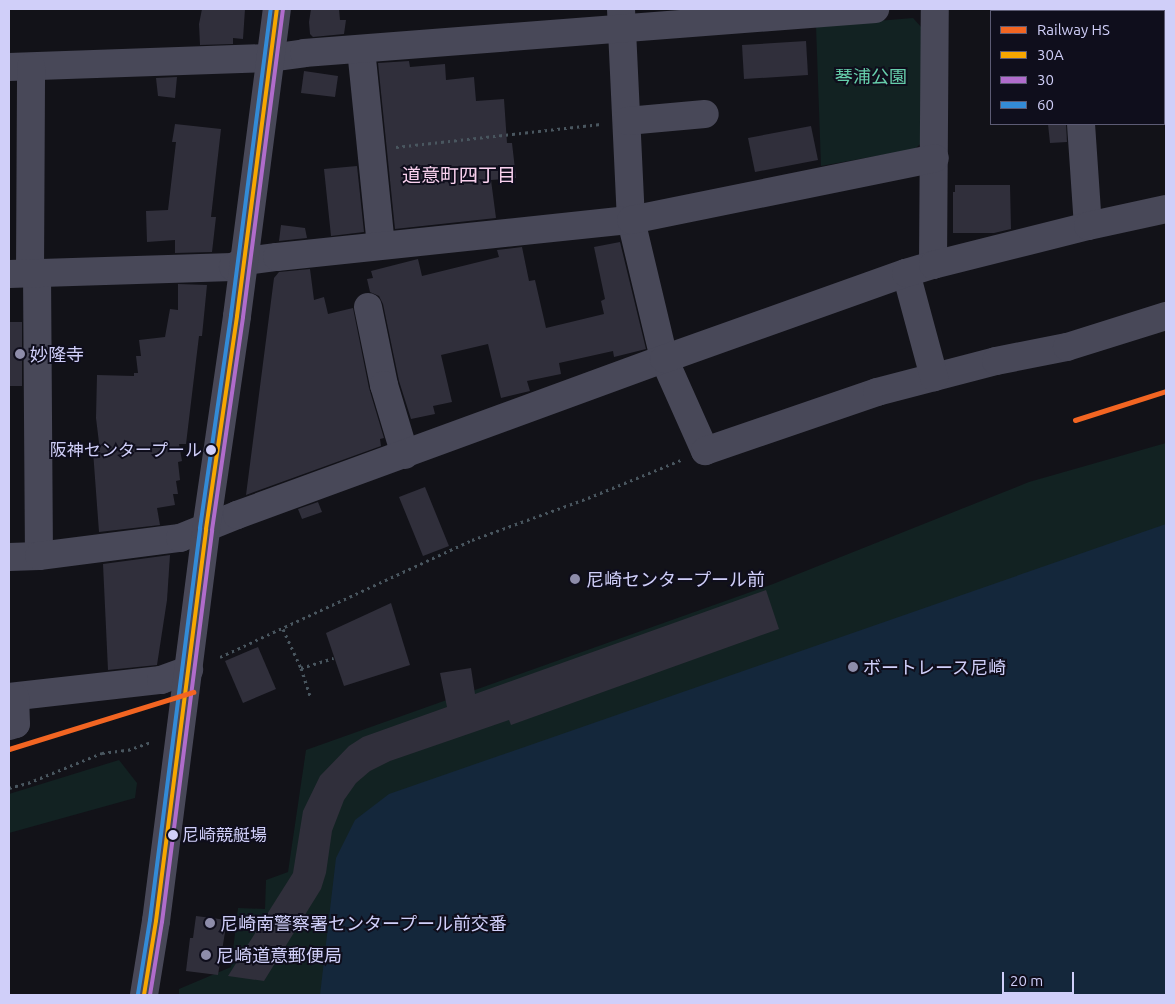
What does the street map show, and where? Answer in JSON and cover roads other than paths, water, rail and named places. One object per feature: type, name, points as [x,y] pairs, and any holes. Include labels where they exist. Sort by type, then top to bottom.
[{"type":"street","points":[[144,995],[156,921],[206,529],[278,9]]},
{"type":"street","points":[[40,556],[20,198],[20,67],[270,58],[621,19],[875,9]]},
{"type":"street","points":[[933,265],[935,9]]},
{"type":"street","points":[[621,19],[631,220],[664,359],[705,450],[877,392],[996,361],[1067,347],[1166,316]]},
{"type":"street","points":[[362,48],[381,245]]},
{"type":"street","points":[[627,121],[705,114]]},
{"type":"street","points":[[1081,125],[1088,226]]},
{"type":"street","points":[[25,273],[233,267],[244,261],[631,220],[935,158]]},
{"type":"street","points":[[9,557],[40,556],[180,538],[237,515],[664,359],[906,274],[933,265],[1088,226],[1166,209]]},
{"type":"street","points":[[906,274],[934,378]]},
{"type":"street","points":[[368,307],[384,385],[405,455]]},
{"type":"street","points":[[9,726],[16,724],[12,697],[161,680],[189,670]]},
{"type":"water","name":"ボートレース尼崎","points":[[1166,524],[1166,995],[320,995],[336,858],[355,820],[389,794]]},
{"type":"rail line","name":"HS","points":[[1075,420],[1166,391]]},
{"type":"rail line","name":"HS","points":[[9,749],[193,692]]},
{"type":"place","name":"妙隆寺","points":[[20,354]]},
{"type":"place","name":"阪神センタープール","points":[[211,450]]},
{"type":"place","name":"尼崎センタープール前","points":[[575,579]]},
{"type":"place","name":"ボートレース尼崎","points":[[853,667]]},
{"type":"place","name":"尼崎競艇場","points":[[173,835]]},
{"type":"place","name":"尼崎南警察署センタープール前交番","points":[[210,923]]},
{"type":"place","name":"尼崎道意郵便局","points":[[206,955]]},
{"type":"district","name":"道意町四丁目","points":[[459,176]]},
{"type":"park label","name":"琴浦公園","points":[[871,76]]}]
